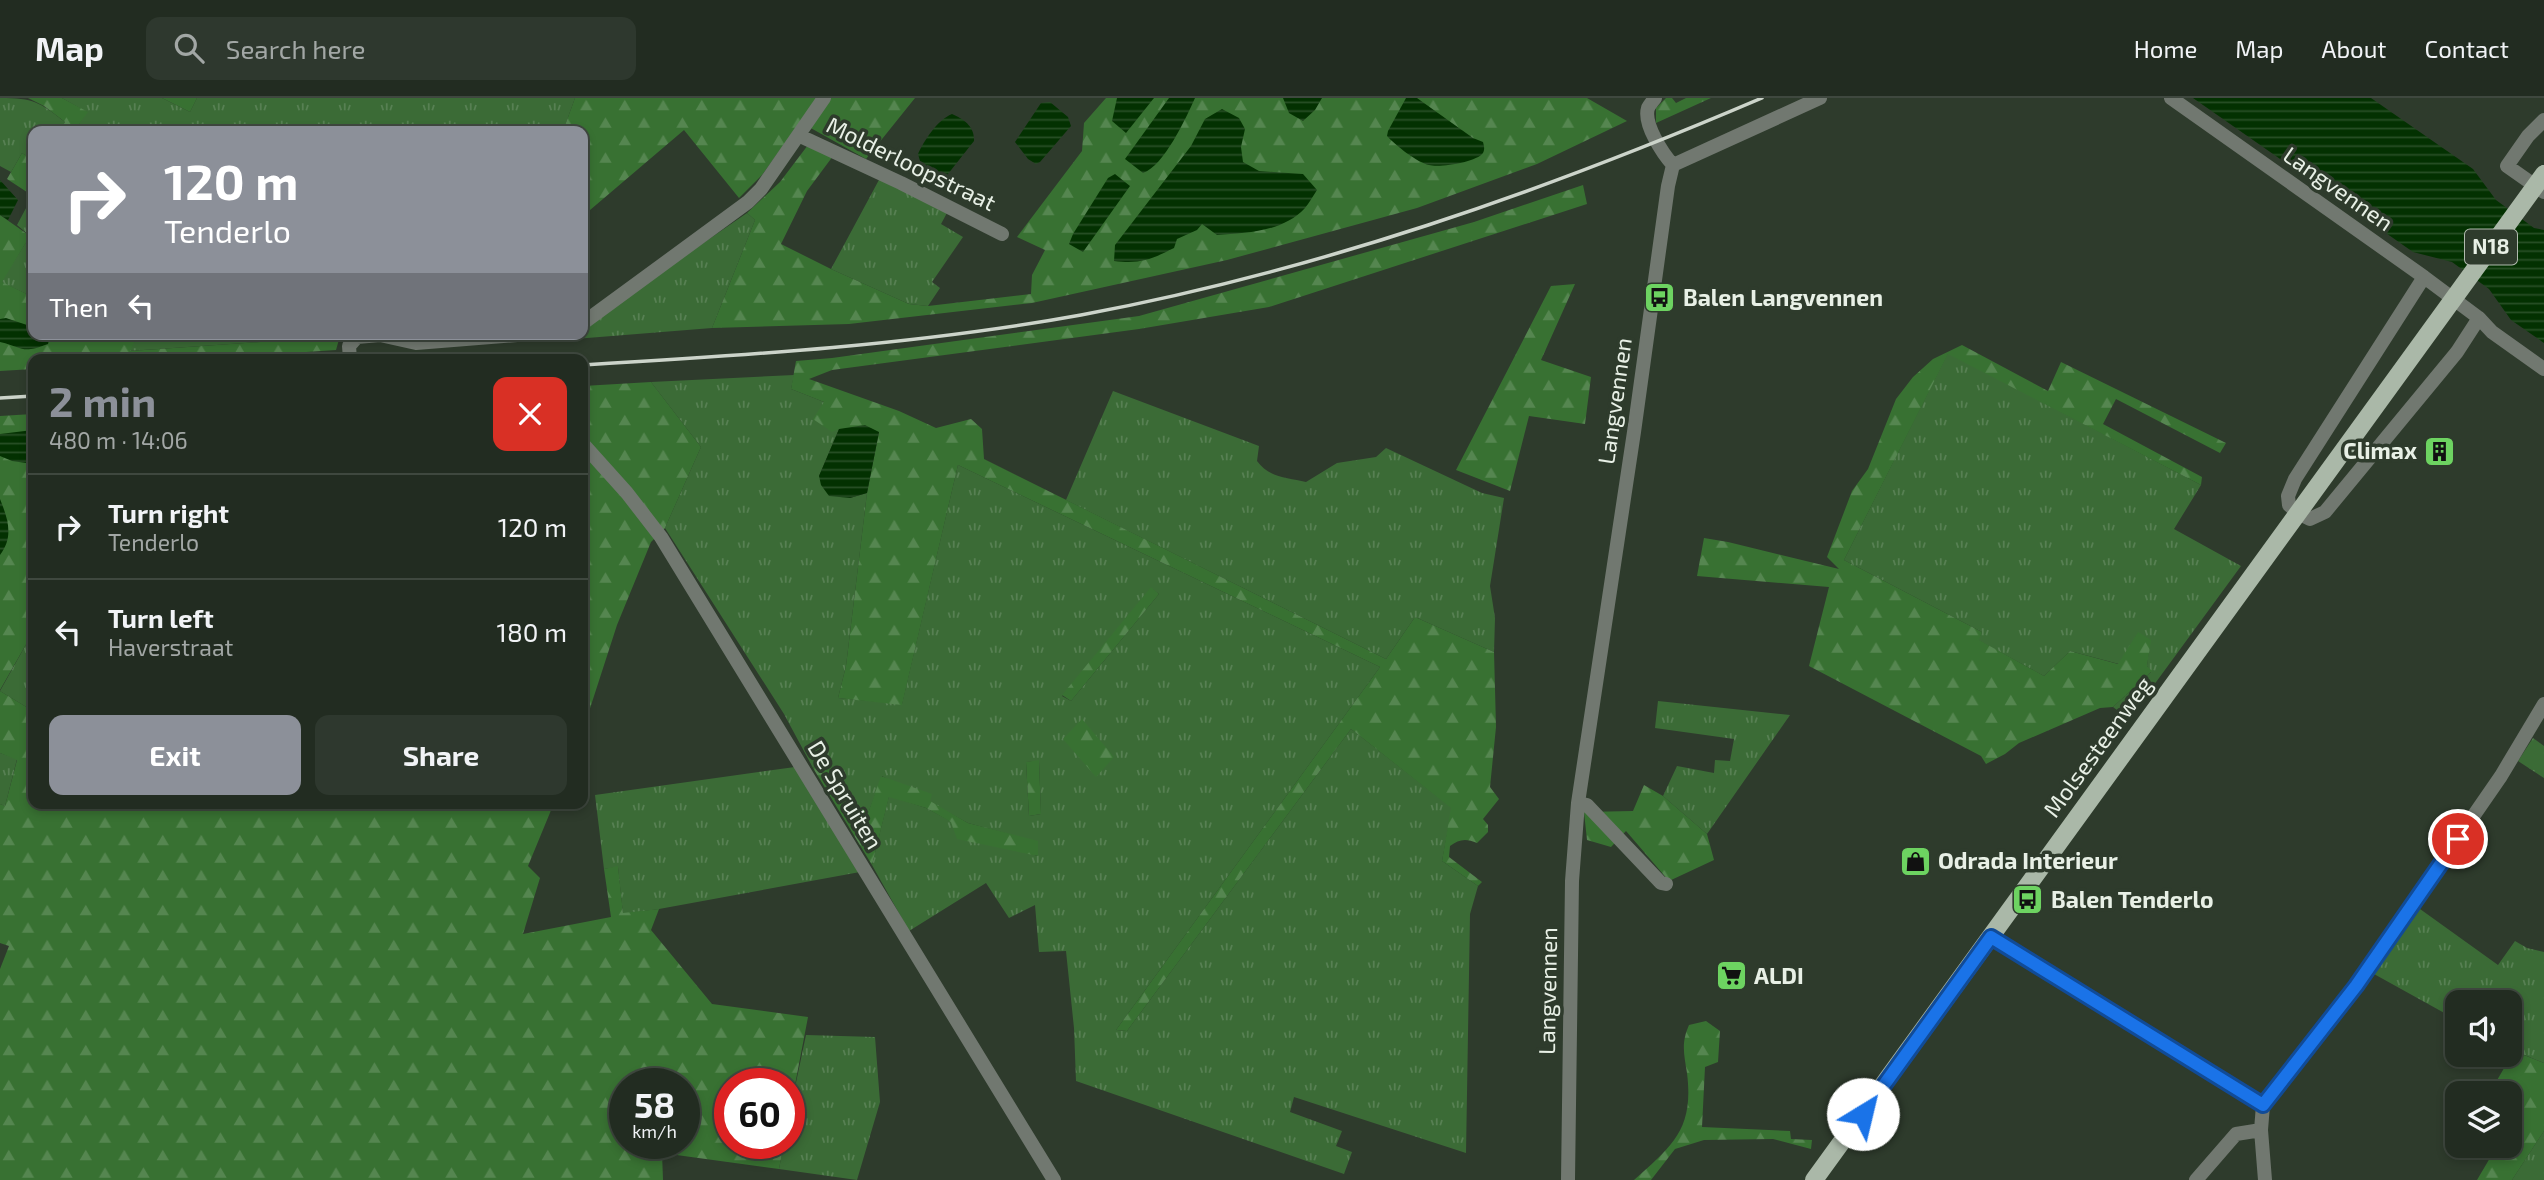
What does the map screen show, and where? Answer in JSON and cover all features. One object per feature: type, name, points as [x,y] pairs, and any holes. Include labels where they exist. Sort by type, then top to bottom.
[{"type":"main road","name":"Molsesteenweg","points":[[1814,1180],[2544,174]]},
{"type":"street","name":"Molderloopstraat","points":[[588,319],[748,202],[800,135],[824,98]]},
{"type":"street","points":[[1655,98],[1648,109],[1649,120],[1661,152],[1673,165],[1820,98]]},
{"type":"street","name":"Langvennen","points":[[2171,98],[2424,277],[2479,318],[2492,332],[2544,369]]},
{"type":"street","points":[[2544,120],[2528,136],[2507,166],[2544,192]]},
{"type":"street","name":"Molderloopstraat","points":[[800,135],[1002,234]]},
{"type":"street","name":"Langvennen","points":[[1568,1180],[1572,881],[1578,803],[1673,165]]},
{"type":"street","points":[[2424,277],[2295,479],[2288,496],[2289,505],[2298,513],[2310,519],[2325,512],[2457,352],[2479,318]]},
{"type":"street","points":[[400,340],[416,344],[462,340]]},
{"type":"street","name":"De Spruiten","points":[[588,450],[627,493],[661,537],[1054,1180]]},
{"type":"street","points":[[2265,1180],[2261,1130],[2263,1105],[2356,986],[2501,776],[2544,704]]},
{"type":"street","points":[[1578,803],[1587,805],[1661,883],[1666,884]]},
{"type":"street","points":[[1991,937],[2263,1105]]},
{"type":"street","points":[[2196,1180],[2236,1134],[2261,1130]]},
{"type":"green space","points":[[0,98],[36,102],[65,122],[63,126],[28,126],[28,157],[22,153],[11,172],[0,166]]},
{"type":"green space","points":[[28,98],[62,98],[88,112],[78,126],[63,126],[65,122]]},
{"type":"green space","points":[[62,98],[162,98],[190,112],[197,98],[575,98],[565,126],[77,126],[87,112]]},
{"type":"green space","points":[[162,98],[197,98],[190,112]]},
{"type":"green space","points":[[575,98],[915,98],[866,159],[800,122],[762,175],[739,198],[684,130],[588,212],[588,126],[565,126]]},
{"type":"green space","points":[[1106,98],[1587,98],[1627,121],[1537,164],[1417,208],[1227,260],[1032,303],[849,324],[712,328],[755,220],[747,213],[780,182],[808,145],[833,156],[807,191],[781,244],[909,304],[928,306],[1031,294],[1032,275],[1045,250],[1017,237],[1082,151],[1084,123]]},
{"type":"green space","points":[[1666,98],[1672,98],[1676,103],[1686,98],[1711,98],[1656,123],[1656,108]]},
{"type":"green space","points":[[22,153],[28,157],[28,193],[7,179]]},
{"type":"green space","points":[[880,178],[948,211],[941,224],[963,237],[932,282],[940,288],[928,306],[909,304],[831,269]]},
{"type":"green space","points":[[1583,185],[1587,204],[1269,307],[1139,329],[832,370],[809,379],[899,411],[936,428],[971,419],[982,429],[984,459],[1386,659],[1415,617],[1494,652],[1496,727],[1490,787],[1499,799],[1483,819],[1488,825],[1488,832],[1477,843],[1466,840],[1453,844],[1450,846],[1449,857],[1482,882],[1478,886],[1442,861],[1451,808],[1351,729],[1127,1031],[1116,1030],[1380,667],[958,465],[902,705],[838,698],[846,666],[867,493],[879,432],[839,429],[832,432],[813,419],[824,402],[791,389],[796,361],[1139,316],[1474,222]]},
{"type":"green space","points":[[28,204],[28,234],[17,225]]},
{"type":"green space","points":[[747,213],[755,220],[712,328],[588,338],[588,323]]},
{"type":"green space","points":[[0,215],[28,235],[28,239],[2,282],[28,295],[28,340],[136,340],[130,351],[275,340],[339,340],[336,350],[277,354],[28,354],[28,369],[0,371]]},
{"type":"green space","points":[[28,239],[28,295],[1,282]]},
{"type":"green space","points":[[1575,284],[1541,360],[1591,377],[1585,424],[1529,416],[1510,491],[1456,470],[1551,286]]},
{"type":"green space","points":[[135,340],[275,340],[274,341],[129,351]]},
{"type":"green space","points":[[1962,345],[2048,391],[2061,362],[2226,443],[2220,453],[2116,399],[2103,424],[2202,477],[2201,485],[1948,354],[1844,560],[1982,632],[1979,640],[2044,676],[2070,651],[2118,664],[2138,632],[2151,640],[2147,666],[2152,671],[2113,707],[2100,708],[2019,743],[1986,764],[1981,756],[1809,666],[1829,587],[1697,576],[1704,538],[1839,569],[1827,557],[1852,491],[1868,469],[1896,399],[1913,377],[1933,359]]},
{"type":"green space","points":[[1948,353],[2201,485],[2174,529],[2241,566],[2129,719],[2113,707],[2151,672],[2147,666],[2150,640],[2138,633],[2119,664],[2070,651],[2044,676],[1978,640],[1982,632],[1844,560]]},
{"type":"green space","points":[[794,375],[791,389],[824,402],[839,429],[819,476],[850,498],[867,493],[846,666],[838,698],[902,704],[958,465],[1380,667],[1116,1030],[1127,1031],[1351,729],[1452,808],[1442,861],[1478,886],[1470,914],[1466,1153],[1294,1097],[1290,1112],[1342,1131],[1336,1146],[1352,1152],[1344,1174],[1076,1081],[1066,951],[1039,952],[1035,905],[1009,918],[986,883],[909,931],[872,865],[889,796],[926,808],[952,822],[1037,856],[1038,842],[968,823],[882,776],[866,819],[851,816],[825,760],[813,768],[784,714],[665,528],[701,447],[651,382]],"holes":[[[1151,588],[1159,594],[1071,701],[1062,696]],[[1039,761],[1041,814],[1029,816],[1026,762]]]},
{"type":"green space","points":[[651,382],[701,447],[665,528],[651,542],[617,625],[588,715],[588,386]]},
{"type":"green space","points":[[1113,391],[1259,446],[1257,461],[1267,471],[1279,476],[1306,482],[1337,463],[1376,457],[1386,448],[1482,493],[1504,498],[1490,586],[1495,618],[1494,652],[1415,617],[1386,659],[1066,500]]},
{"type":"green space","points":[[28,414],[28,641],[0,690],[0,416]]},
{"type":"green space","points":[[1151,587],[1159,594],[1071,701],[1062,695]]},
{"type":"green space","points":[[28,641],[28,708],[0,691]]},
{"type":"green space","points":[[0,691],[28,708],[28,809],[552,809],[528,866],[540,878],[523,934],[611,917],[604,869],[618,866],[623,913],[659,909],[651,930],[712,1004],[808,1017],[798,1068],[714,1068],[714,1159],[781,1159],[779,1169],[700,1158],[700,1068],[609,1068],[609,1159],[662,1159],[663,1180],[0,1180],[0,969],[9,946],[0,943],[0,804],[5,806],[17,760],[0,753]]},
{"type":"green space","points":[[1658,701],[1790,715],[1707,834],[1663,796],[1677,766],[1714,773],[1715,760],[1730,761],[1734,739],[1655,728]]},
{"type":"green space","points":[[1082,719],[1114,757],[1096,777],[1063,739]]},
{"type":"green space","points":[[2533,738],[2544,746],[2544,778],[2518,761]]},
{"type":"green space","points":[[0,753],[17,759],[5,806],[0,804]]},
{"type":"green space","points":[[825,760],[851,816],[866,819],[881,776],[932,794],[930,801],[968,823],[1038,841],[1038,856],[957,839],[951,822],[926,808],[889,797],[872,865],[813,768]]},
{"type":"green space","points":[[1039,760],[1041,814],[1029,816],[1026,762]]},
{"type":"green space","points":[[795,767],[860,872],[623,914],[618,867],[604,869],[595,795]]},
{"type":"green space","points":[[1644,785],[1663,796],[1707,834],[1714,860],[1669,881],[1626,831],[1611,847],[1587,840],[1584,812],[1633,811]]},
{"type":"green space","points":[[2420,909],[2498,965],[2515,941],[2527,948],[2544,952],[2544,1063],[2522,1054],[2522,990],[2445,990],[2445,1013],[2374,974]]},
{"type":"green space","points":[[1706,1021],[1720,1031],[1718,1062],[1705,1067],[1702,1127],[1790,1131],[1791,1139],[1812,1140],[1811,1149],[1773,1139],[1704,1140],[1675,1149],[1651,1180],[1634,1180],[1670,1146],[1684,1122],[1688,1092],[1685,1037],[1689,1025]]},
{"type":"green space","points":[[806,1035],[875,1037],[880,1102],[857,1180],[779,1169],[781,1159],[805,1159],[805,1068],[799,1068]]},
{"type":"green space","points":[[2522,1054],[2544,1063],[2544,1131],[2512,1180],[2477,1180],[2490,1158],[2522,1158],[2522,1081],[2497,1081],[2505,1067],[2522,1067]]},
{"type":"green space","points":[[2544,1131],[2544,1180],[2512,1180]]},
{"type":"shaded area","points":[[1117,98],[1154,98],[1126,133],[1112,121]]},
{"type":"shaded area","points":[[1169,98],[1195,98],[1166,151],[1151,169],[1143,173],[1125,159]]},
{"type":"shaded area","points":[[1283,98],[1322,98],[1315,110],[1303,121],[1289,113]]},
{"type":"shaded area","points":[[1406,98],[1417,98],[1473,138],[1483,142],[1483,153],[1466,162],[1434,166],[1424,164],[1407,153],[1387,136]]},
{"type":"shaded area","points":[[2193,98],[2371,98],[2473,169],[2496,200],[2534,228],[2544,230],[2544,343],[2511,320],[2489,289],[2452,262],[2413,252]]},
{"type":"shaded area","points":[[1050,102],[1068,117],[1071,126],[1036,164],[1028,159],[1015,142],[1041,103]]},
{"type":"shaded area","points":[[1222,109],[1239,118],[1245,129],[1241,147],[1243,162],[1259,171],[1303,174],[1317,190],[1306,206],[1296,216],[1275,227],[1217,235],[1202,224],[1197,230],[1177,239],[1174,248],[1158,256],[1131,262],[1114,261],[1115,245],[1191,146],[1205,119]]},
{"type":"shaded area","points":[[952,114],[968,124],[974,141],[944,179],[922,168],[918,154],[936,126]]},
{"type":"shaded area","points":[[1115,174],[1130,186],[1083,252],[1069,244],[1073,234],[1108,178]]},
{"type":"shaded area","points":[[0,180],[18,200],[8,220],[0,215]]},
{"type":"shaded area","points":[[6,318],[28,325],[28,340],[49,340],[48,344],[28,349],[0,342],[0,319]]},
{"type":"shaded area","points":[[865,425],[879,432],[867,493],[850,498],[829,496],[821,485],[819,476],[839,429]]},
{"type":"shaded area","points":[[28,431],[28,463],[0,456],[0,434]]},
{"type":"shaded area","points":[[0,499],[8,535],[0,555]]},
{"type":"railway","points":[[588,365],[770,353],[957,334],[1081,315],[1169,297],[1256,276],[1428,225],[1596,165],[1762,98]]},
{"type":"railway","points":[[0,398],[28,396]]},
{"type":"place","name":"Balen Langvennen","points":[[1660,298]]},
{"type":"place","name":"Climax","points":[[2440,451]]},
{"type":"place","name":"Odrada Interieur","points":[[1915,861]]},
{"type":"place","name":"Balen Tenderlo","points":[[2028,900]]},
{"type":"place","name":"ALDI","points":[[1731,976]]},
{"type":"route","points":[[1863,1114],[1991,937],[2263,1105],[2327,1026],[2458,839]]}]
